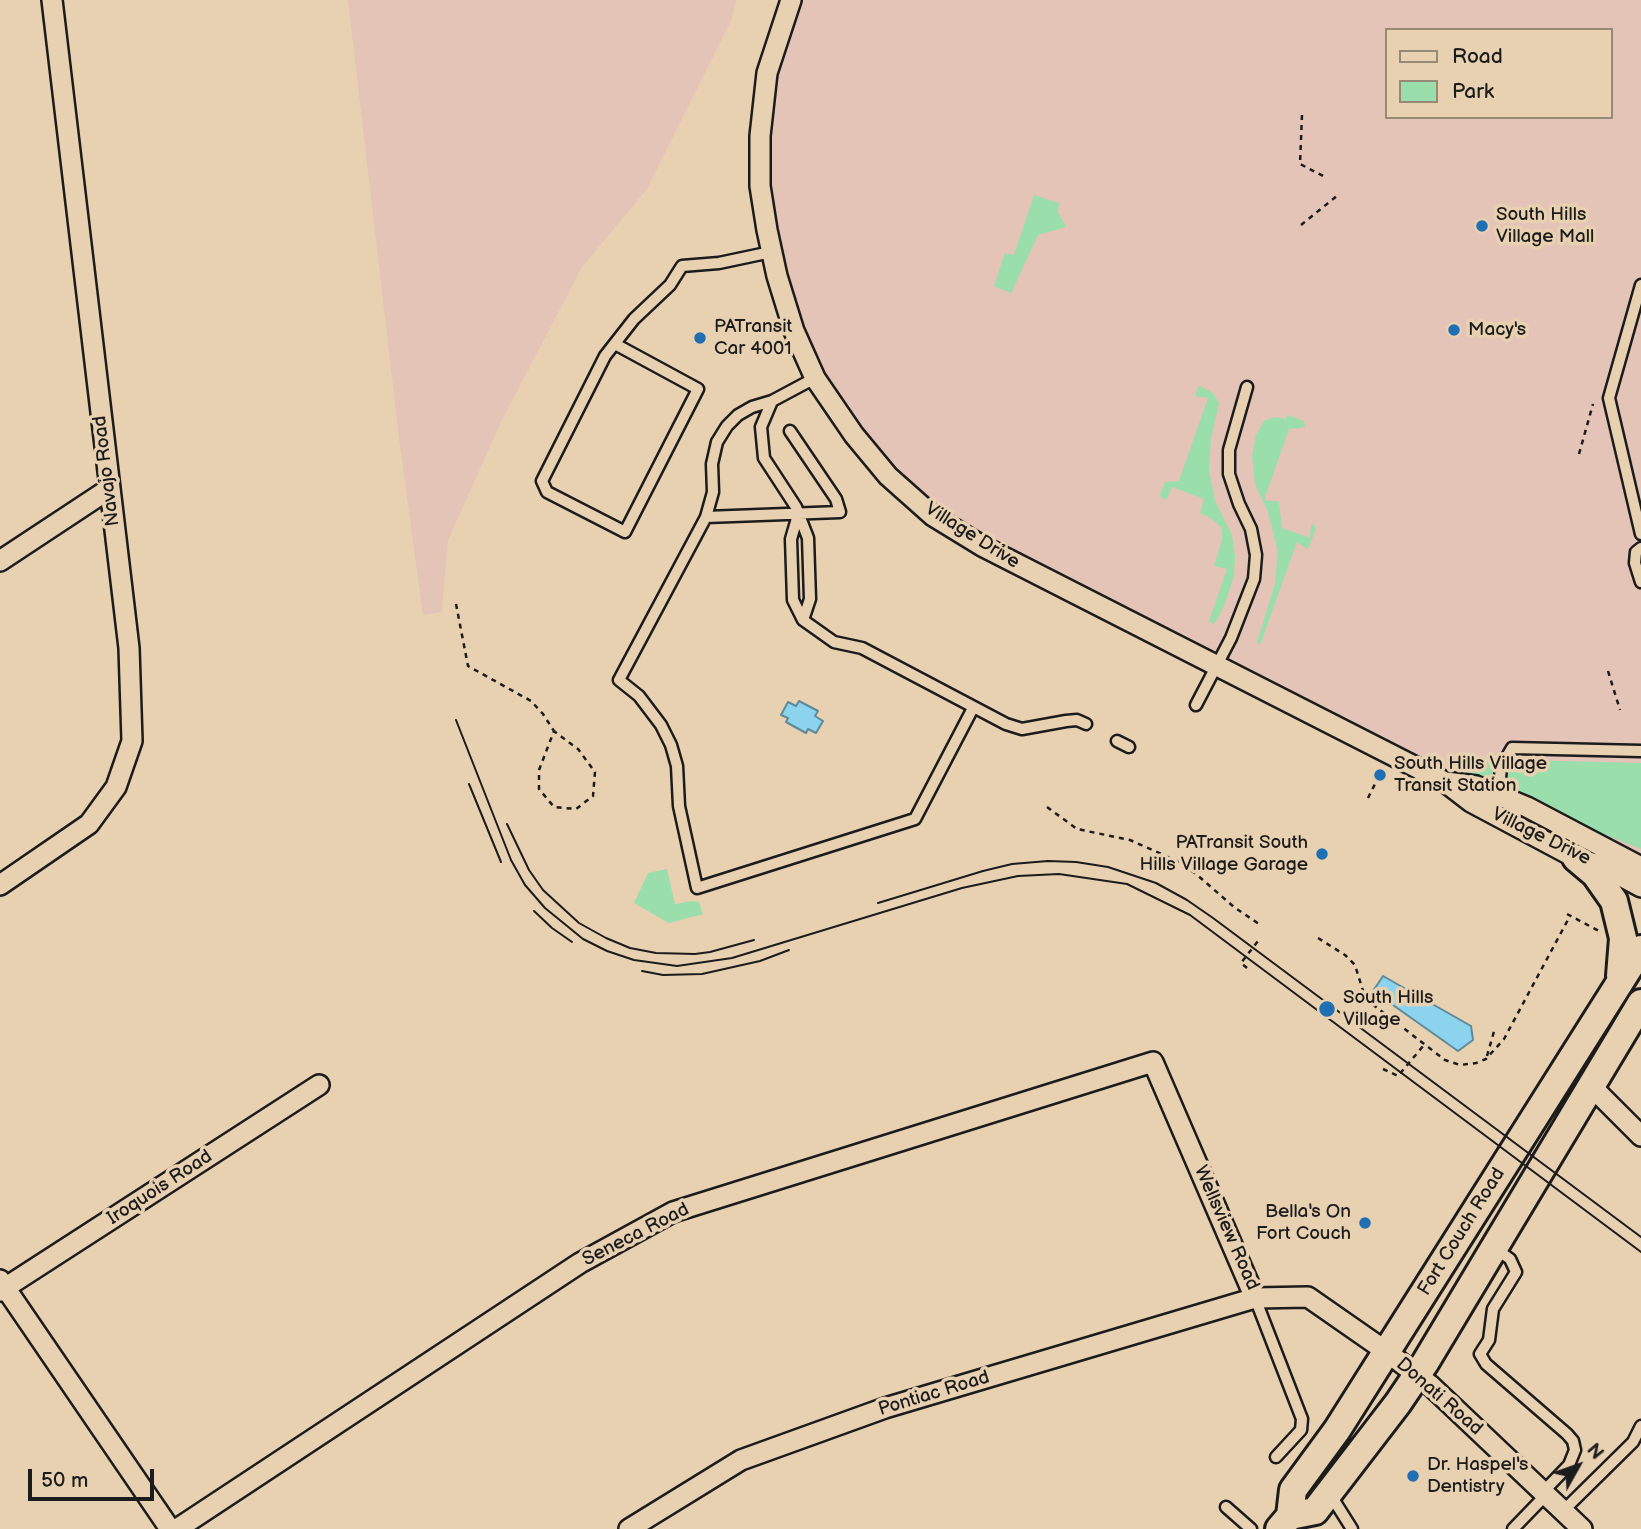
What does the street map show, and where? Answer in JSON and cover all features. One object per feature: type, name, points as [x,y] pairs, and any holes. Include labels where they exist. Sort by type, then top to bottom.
[{"type":"street","name":"Navajo Road","points":[[0,885],[89,824],[116,787],[132,741],[129,648],[51,0]]},
{"type":"street","name":"Village Drive","points":[[791,0],[767,73],[760,136],[761,186],[771,252],[794,331],[815,378],[854,435],[888,476],[933,516],[994,553],[1445,782],[1471,802],[1576,858],[1602,866],[1641,887]]},
{"type":"street","points":[[0,561],[109,489]]},
{"type":"street","name":"Village Drive","points":[[1445,782],[1476,786],[1527,807],[1641,867]]},
{"type":"street","points":[[1576,858],[1602,882],[1618,911],[1624,951],[1618,988]]},
{"type":"street","name":"Fort Couch Road","points":[[1284,1523],[1293,1490],[1337,1430],[1641,949]]},
{"type":"street","name":"Fort Couch Road","points":[[1284,1523],[1315,1511],[1417,1375],[1496,1248],[1591,1086],[1637,1016]]},
{"type":"street","name":"Wellsview Road","points":[[1153,1062],[1255,1298],[1308,1297],[1387,1352]]},
{"type":"street","name":"Seneca Road","points":[[177,1529],[580,1263],[673,1212],[1153,1062]]},
{"type":"street","name":"Iroquois Road","points":[[2,1286],[319,1085]]},
{"type":"street","points":[[1591,1086],[1641,1136]]},
{"type":"street","points":[[2,1286],[170,1529]]},
{"type":"street","name":"Pontiac Road","points":[[629,1529],[741,1460],[885,1408],[1255,1298]]},
{"type":"street","name":"Donati Road","points":[[1387,1352],[1443,1396],[1572,1523]]},
{"type":"lane","points":[[615,344],[698,389],[625,533],[547,492],[542,481],[606,356],[615,344],[634,319],[670,285],[682,266],[719,263],[771,252]]},
{"type":"lane","points":[[1641,285],[1609,398],[1641,534]]},
{"type":"lane","points":[[815,378],[772,401],[752,407],[738,415],[727,426],[717,442],[712,464],[713,492],[706,517],[618,680],[639,696],[661,724],[671,745],[677,766],[679,806],[697,888],[915,819],[972,708]]},
{"type":"lane","points":[[1196,705],[1231,638],[1254,579],[1256,555],[1251,529],[1229,474],[1229,450],[1247,387]]},
{"type":"lane","points":[[772,401],[761,427],[764,458],[796,508],[808,538],[810,599],[803,620]]},
{"type":"lane","points":[[706,517],[840,512],[836,499],[790,431]]},
{"type":"lane","points":[[799,515],[791,539],[793,600],[803,620],[834,642],[863,648],[1006,724],[1022,729],[1077,720],[1086,724]]},
{"type":"lane","points":[[1641,548],[1636,552],[1635,563],[1641,582]]},
{"type":"lane","points":[[1117,741],[1129,747]]},
{"type":"lane","points":[[1527,807],[1506,790],[1500,778],[1502,766],[1512,748],[1641,751]]},
{"type":"lane","points":[[1496,1248],[1510,1259],[1516,1272],[1493,1309],[1489,1340],[1480,1354],[1486,1364],[1573,1441],[1574,1450],[1569,1465],[1513,1529]]},
{"type":"lane","points":[[1255,1298],[1302,1419],[1301,1430],[1276,1457]]},
{"type":"lane","points":[[1572,1523],[1633,1442],[1641,1426]]},
{"type":"lane","points":[[1330,1494],[1352,1529]]},
{"type":"lane","points":[[1226,1507],[1251,1529]]},
{"type":"path","points":[[1302,115],[1300,164],[1327,178]]},
{"type":"path","points":[[1301,225],[1338,195]]},
{"type":"path","points":[[1579,454],[1593,404]]},
{"type":"path","points":[[456,604],[468,666],[531,701],[554,731],[578,749],[595,772],[593,796],[576,808],[554,807],[539,789],[538,770],[554,731]]},
{"type":"path","points":[[1608,671],[1620,710]]},
{"type":"path","points":[[1368,797],[1378,778]]},
{"type":"path","points":[[1047,807],[1077,829],[1130,840],[1177,861],[1259,924]]},
{"type":"path","points":[[1318,938],[1345,955],[1355,965],[1364,994],[1372,1004],[1445,1060],[1460,1065],[1486,1059],[1504,1039],[1568,915],[1601,932]]},
{"type":"path","points":[[1247,968],[1241,963],[1258,941]]},
{"type":"path","points":[[1486,1059],[1494,1028]]},
{"type":"path","points":[[1383,1069],[1398,1076],[1424,1045]]},
{"type":"shaded area","points":[[348,0],[736,0],[731,21],[647,189],[582,267],[501,422],[448,540],[442,612],[423,615],[399,438]]},
{"type":"shaded area","points":[[791,0],[1641,0],[1641,867],[1445,782],[982,546],[888,476],[794,331],[760,136]]},
{"type":"green space","points":[[1034,195],[1059,203],[1058,212],[1066,227],[1038,235],[1011,293],[994,286],[1005,253],[1014,255]]},
{"type":"green space","points":[[1200,386],[1213,393],[1219,403],[1211,439],[1209,470],[1215,501],[1232,535],[1235,557],[1234,576],[1225,603],[1213,624],[1209,621],[1227,569],[1214,566],[1222,540],[1222,528],[1200,513],[1204,499],[1172,487],[1167,499],[1161,498],[1160,495],[1165,482],[1179,481],[1208,398],[1195,396]]},
{"type":"green space","points":[[1287,415],[1304,421],[1305,427],[1289,429],[1264,500],[1279,502],[1282,528],[1310,538],[1311,525],[1314,524],[1316,528],[1308,549],[1297,542],[1260,645],[1257,642],[1275,584],[1278,552],[1268,512],[1255,484],[1252,456],[1256,435],[1264,421],[1275,417],[1286,419]]},
{"type":"green space","points":[[1466,759],[1499,760],[1493,783],[1497,793],[1460,774]]},
{"type":"green space","points":[[1519,760],[1641,763],[1641,849],[1583,826],[1509,790],[1505,776],[1507,769]]},
{"type":"green space","points":[[667,869],[675,904],[699,902],[703,914],[669,923],[634,903],[648,873]]},
{"type":"water","points":[[799,701],[818,711],[815,716],[823,721],[816,733],[808,729],[806,733],[786,722],[788,718],[781,715],[788,702],[796,706]]},
{"type":"water","points":[[1383,976],[1471,1026],[1473,1040],[1458,1051],[1373,991]]},
{"type":"tram line","points":[[456,720],[511,860],[525,885],[545,908],[583,939],[607,951],[634,960],[677,966],[732,958],[962,888],[1018,876],[1059,874],[1127,884],[1190,915],[1641,1252]]},
{"type":"tram line","points":[[469,784],[501,862]]},
{"type":"tram line","points":[[507,824],[529,870],[543,890],[579,923],[606,938],[630,948],[656,953],[695,954],[754,940]]},
{"type":"tram line","points":[[878,903],[983,871],[1012,864],[1048,861],[1108,867],[1156,883],[1213,918],[1641,1237]]},
{"type":"tram line","points":[[534,911],[572,942]]},
{"type":"tram line","points":[[642,971],[663,975],[702,974],[760,961],[789,950]]},
{"type":"place","name":"South Hills Village Mall","points":[[1482,226]]},
{"type":"place","name":"Macy's","points":[[1454,330]]},
{"type":"place","name":"PATransit Car 4001","points":[[700,338]]},
{"type":"place","name":"South Hills Village Transit Station","points":[[1380,775]]},
{"type":"place","name":"PATransit South Hills Village Garage","points":[[1322,854]]},
{"type":"place","name":"South Hills Village","points":[[1327,1009]]},
{"type":"place","name":"Bella's On Fort Couch","points":[[1365,1223]]},
{"type":"place","name":"Dr. Haspel's Dentistry","points":[[1413,1476]]}]
